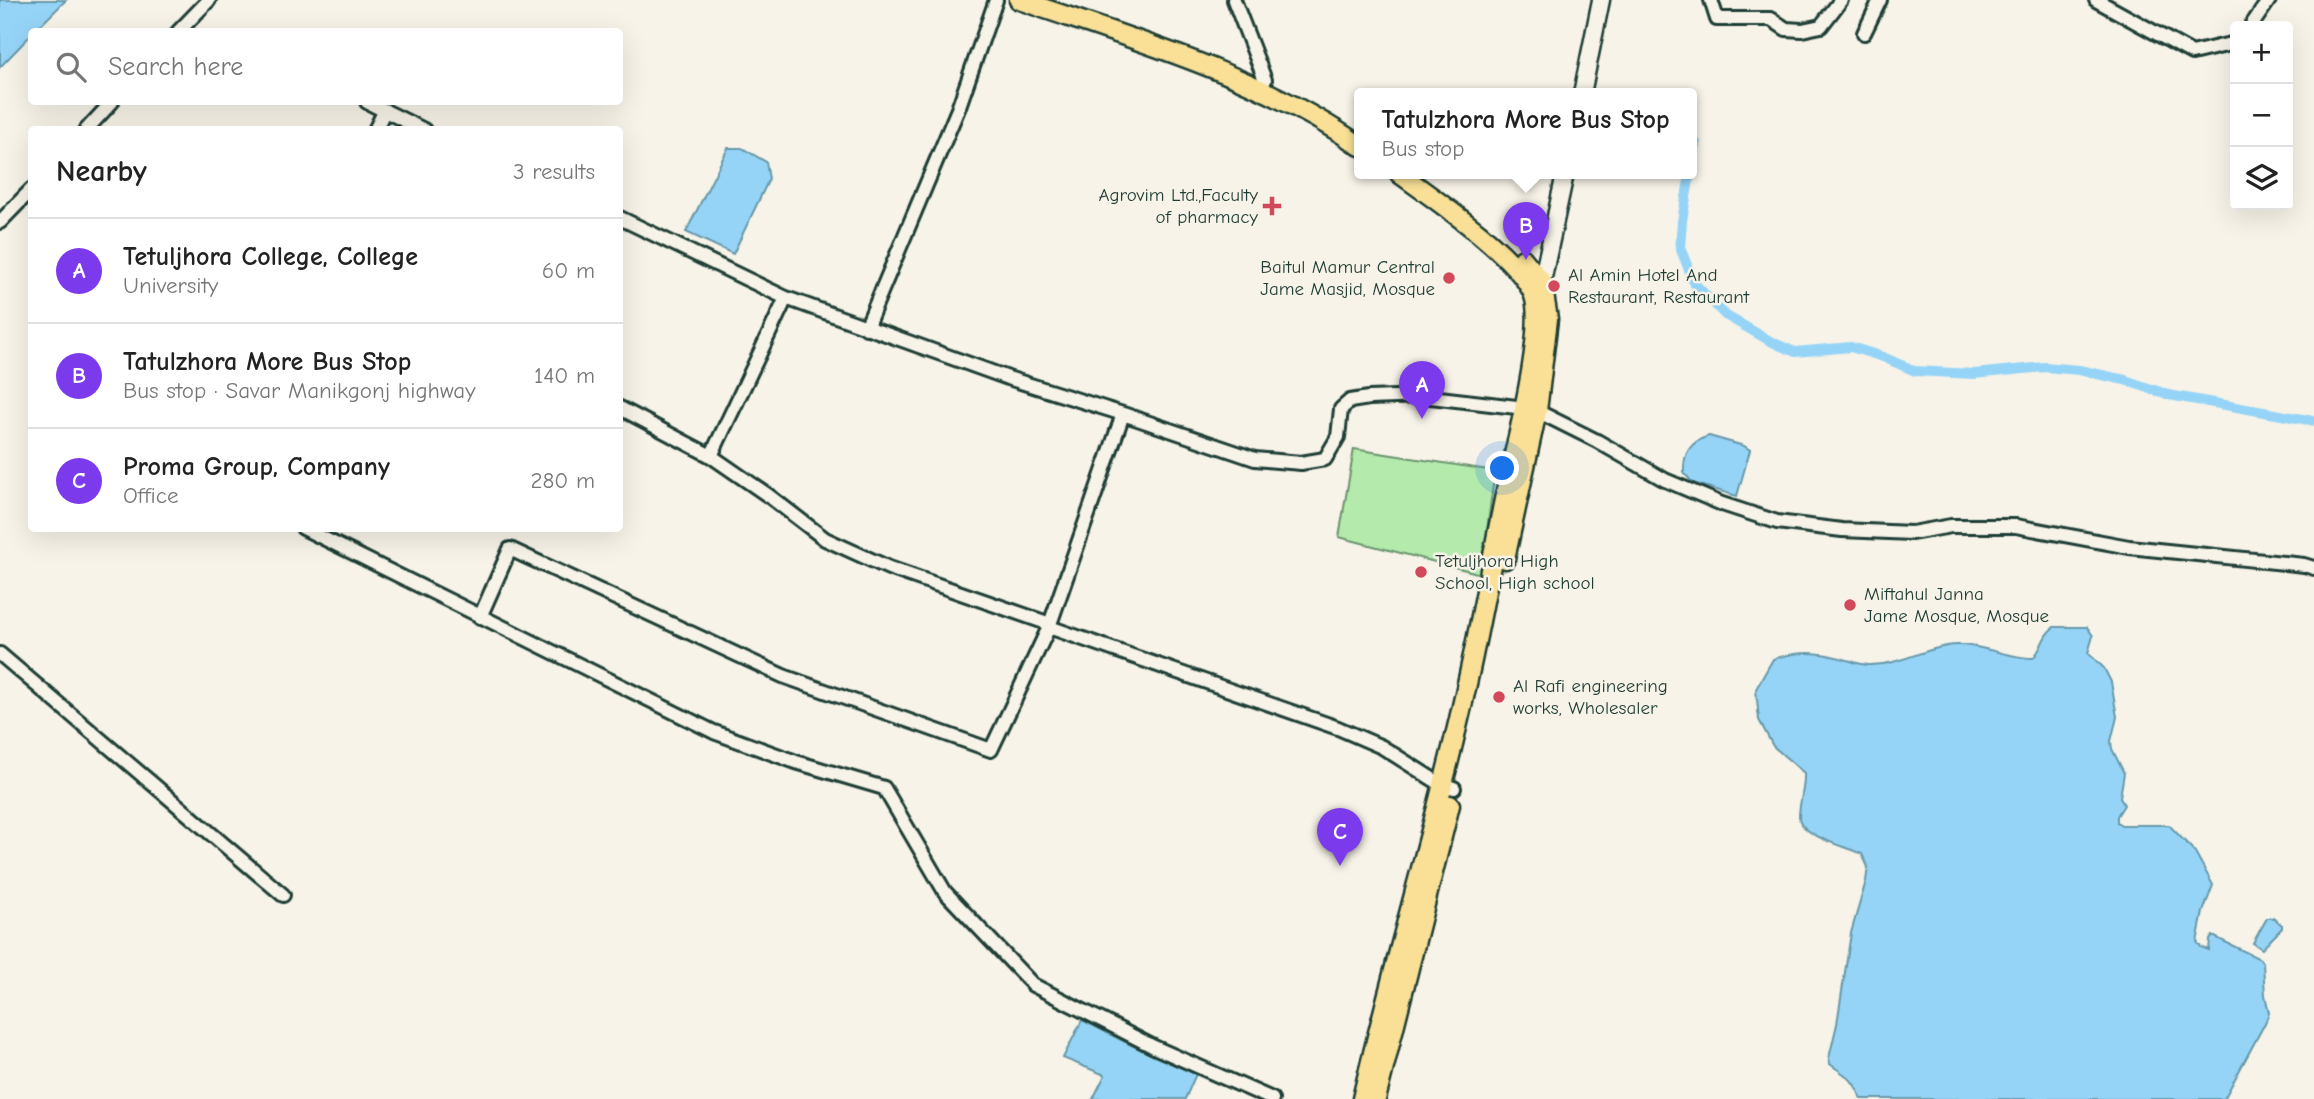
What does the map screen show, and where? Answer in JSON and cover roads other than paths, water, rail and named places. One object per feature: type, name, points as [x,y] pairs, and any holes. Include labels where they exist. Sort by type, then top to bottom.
[{"type":"main road","points":[[1019,0],[1142,43],[1266,92],[1313,116],[1354,142]]},
{"type":"main road","points":[[1053,0],[1161,38],[1265,80],[1317,107],[1354,131]]},
{"type":"main road","points":[[1406,179],[1503,254],[1538,289]]},
{"type":"main road","points":[[1376,1099],[1547,346],[1548,319],[1528,264],[1422,179]]},
{"type":"main road","points":[[1362,1099],[1381,1014],[1448,786]]},
{"type":"street","points":[[182,28],[209,0]]},
{"type":"street","points":[[866,328],[958,108],[996,0]]},
{"type":"street","points":[[1234,0],[1265,80]]},
{"type":"street","points":[[1582,88],[1601,0]]},
{"type":"street","points":[[1711,0],[1717,19],[1771,19],[1786,29],[1802,30],[1821,26],[1841,0]]},
{"type":"street","points":[[1864,33],[1880,0]]},
{"type":"street","points":[[2096,0],[2192,53],[2230,44]]},
{"type":"street","points":[[2254,21],[2269,0]]},
{"type":"street","points":[[90,126],[109,105]]},
{"type":"street","points":[[374,105],[416,126]]},
{"type":"street","points":[[377,126],[385,110]]},
{"type":"street","points":[[1538,289],[1563,179]]},
{"type":"street","points":[[0,222],[28,193]]},
{"type":"street","points":[[623,219],[786,298],[1008,378],[1255,459],[1301,463],[1325,459],[1338,437],[1341,409],[1350,401],[1422,396],[1531,409],[1597,441],[1665,480],[1734,509],[1777,522],[1842,530],[1912,533],[1951,526],[2016,526],[2129,547],[2314,568]]},
{"type":"street","points":[[711,456],[786,298]]},
{"type":"street","points":[[623,410],[711,456],[825,539],[889,568],[1338,728],[1382,747],[1448,786]]},
{"type":"street","points":[[480,617],[510,549],[783,676],[991,750],[1049,626],[1124,414]]},
{"type":"street","points":[[311,532],[714,732],[884,788],[945,892],[1033,985],[1154,1047],[1272,1099]]},
{"type":"street","points":[[0,654],[283,895]]},
{"type":"water","points":[[0,0],[66,0],[38,28],[28,28],[28,38],[0,67]]},
{"type":"water","points":[[728,148],[742,148],[766,162],[769,179],[733,254],[686,232]]},
{"type":"water","points":[[1709,436],[1750,450],[1737,496],[1693,483],[1684,473],[1689,449]]},
{"type":"water","points":[[2054,627],[2087,627],[2093,636],[2088,653],[2104,668],[2111,682],[2117,717],[2111,741],[2112,749],[2124,773],[2120,797],[2124,805],[2117,816],[2117,822],[2121,825],[2169,825],[2195,852],[2213,885],[2203,912],[2197,942],[2209,950],[2213,936],[2260,959],[2263,964],[2269,1013],[2265,1023],[2224,1099],[1861,1099],[1853,1082],[1830,1064],[1829,1058],[1851,933],[1868,867],[1862,854],[1825,840],[1801,824],[1799,811],[1804,773],[1773,746],[1759,720],[1756,689],[1773,659],[1789,655],[1820,654],[1878,665],[1937,648],[1958,645],[2033,658],[2046,635]]},
{"type":"water","points":[[2267,918],[2273,918],[2282,928],[2262,949],[2253,943]]},
{"type":"water","points":[[1082,1020],[1196,1074],[1185,1099],[1093,1099],[1105,1075],[1063,1058]]},
{"type":"waterway","points":[[1689,179],[1680,247],[1694,283],[1725,315],[1795,352],[1851,347],[1915,371],[1974,374],[2045,367],[2079,370],[2125,380],[2169,395],[2314,421]]},
{"type":"place","name":"Agrovim Ltd.,Faculty of pharmacy","points":[[1272,206]]},
{"type":"place","name":"Tatulzhora More Bus Stop","points":[[1526,260]]},
{"type":"place","name":"Baitul Mamur Central Jame Masjid, Mosque","points":[[1449,278]]},
{"type":"place","name":"Al Amin Hotel And Restaurant, Restaurant","points":[[1554,286]]},
{"type":"place","name":"Tetuljhora College, College","points":[[1422,419]]},
{"type":"place","name":"Tetuljhora High School, High school","points":[[1421,572]]},
{"type":"place","name":"Miftahul Janna Jame Mosque, Mosque","points":[[1850,605]]},
{"type":"place","name":"Al Rafi engineering works, Wholesaler","points":[[1499,697]]},
{"type":"place","name":"Proma Group, Company","points":[[1340,866]]}]
